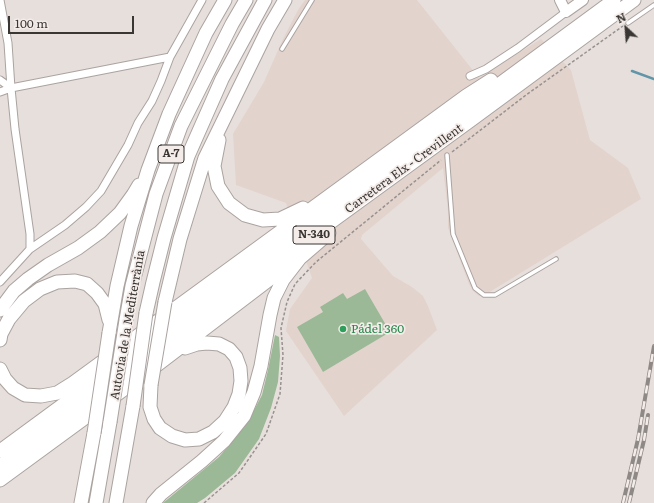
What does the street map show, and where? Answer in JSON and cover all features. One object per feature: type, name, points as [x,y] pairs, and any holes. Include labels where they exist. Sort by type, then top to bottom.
[{"type":"highway","points":[[81,503],[94,433],[109,328],[130,234],[148,170],[169,114],[206,33],[225,0]]},
{"type":"highway","name":"Autovia de la Mediterrània","points":[[96,503],[126,320],[134,279],[156,194],[181,126],[232,24],[246,0]]},
{"type":"highway","name":"Autovia de la Mediterrània","points":[[116,503],[133,406],[146,313],[174,202],[188,156],[222,79],[265,0]]},
{"type":"highway","points":[[157,365],[184,349],[197,344],[218,344],[229,349],[236,357],[240,368],[241,381],[239,394],[234,408],[213,432],[199,438],[185,440],[172,436],[160,428],[154,419],[150,406],[151,385],[165,302],[180,239],[205,158],[268,29],[285,0]]},
{"type":"highway","points":[[0,370],[5,379],[13,388],[25,395],[41,396],[57,393],[92,370],[466,96],[613,0]]},
{"type":"highway","name":"Carretera Elx - Crevillent","points":[[0,451],[613,0]]},
{"type":"highway","name":"Carretera Elx - Crevillent","points":[[0,466],[631,2]]},
{"type":"highway","points":[[223,120],[214,166],[218,186],[229,203],[245,214],[263,220],[280,220],[309,204],[388,153]]},
{"type":"highway","points":[[0,480],[157,365],[330,232],[471,120]]},
{"type":"highway","points":[[0,310],[14,291],[28,279],[48,265],[78,248],[100,232],[120,212],[148,170]]},
{"type":"highway","points":[[153,503],[161,494],[185,476],[224,441],[244,416],[256,386],[274,298],[283,280],[300,258],[330,232]]},
{"type":"highway","points":[[0,340],[1,334],[9,319],[24,301],[40,289],[57,282],[75,281],[87,284],[97,293],[105,304],[109,328]]},
{"type":"highway","points":[[0,483],[19,466]]},
{"type":"street","points":[[0,0],[8,43],[14,129],[30,234],[30,249]]},
{"type":"street","points":[[0,282],[30,249],[65,225],[86,207],[101,191],[128,145],[138,123],[152,101],[170,57],[202,0]]},
{"type":"street","points":[[560,0],[566,12]]},
{"type":"street","points":[[470,76],[486,69],[518,48],[583,0]]},
{"type":"street","points":[[0,92],[11,88],[170,57]]},
{"type":"street","points":[[0,80],[11,88]]},
{"type":"lane","points":[[282,50],[312,0]]},
{"type":"lane","points":[[628,23],[654,5]]},
{"type":"lane","points":[[447,155],[453,234],[475,288],[484,295],[495,295],[556,259]]},
{"type":"path","points":[[204,503],[239,473],[266,434],[280,394],[283,355],[281,328],[287,302],[295,284],[316,262],[447,155],[526,95],[628,23]]},
{"type":"shaded area","points":[[305,0],[417,0],[479,78],[541,39],[571,70],[590,140],[628,168],[641,199],[488,293],[479,296],[473,291],[469,284],[448,228],[448,211],[443,168],[362,235],[361,239],[393,276],[412,287],[423,296],[437,330],[344,416],[286,331],[290,309],[312,278],[286,203],[236,185],[233,134],[264,82],[283,39]]},
{"type":"green space","name":"Pádel 360","points":[[365,289],[390,332],[323,372],[297,327],[323,312],[320,307],[343,293],[347,299]]},
{"type":"green space","points":[[275,335],[279,337],[280,356],[278,382],[271,408],[259,439],[235,473],[205,498],[197,503],[163,503],[219,457],[250,418],[262,395]]},
{"type":"waterway","points":[[632,71],[654,79]]},
{"type":"railway","points":[[623,503],[638,439],[654,346]]},
{"type":"railway","points":[[629,503],[644,440],[648,415]]},
{"type":"place","name":"Pádel 360","points":[[343,329]]}]
